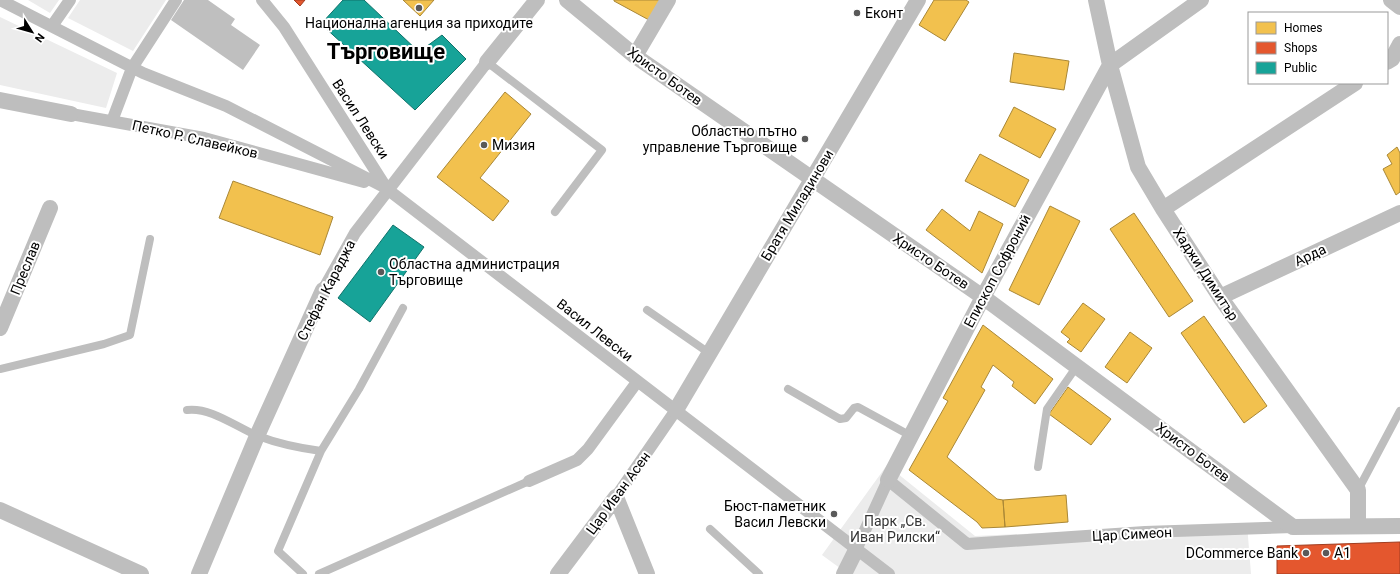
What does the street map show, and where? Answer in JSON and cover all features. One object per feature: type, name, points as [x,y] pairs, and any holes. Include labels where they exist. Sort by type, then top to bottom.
[{"type":"street","points":[[0,0],[132,68],[226,106],[387,189]]},
{"type":"street","points":[[52,26],[70,0]]},
{"type":"street","points":[[112,121],[132,68],[176,0]]},
{"type":"street","name":"Васил Левски","points":[[262,0],[284,27],[387,189],[889,574]]},
{"type":"street","name":"Стефан Караджа","points":[[199,574],[323,290],[355,233],[387,189],[537,0]]},
{"type":"street","name":"Христо Ботев","points":[[567,0],[635,56],[812,180],[983,296],[1293,527]]},
{"type":"street","points":[[635,56],[668,0]]},
{"type":"street","name":"Хаджи Димитър","points":[[1096,0],[1110,65],[1138,166],[1163,209],[1220,297],[1358,490]]},
{"type":"street","points":[[1110,65],[1201,0]]},
{"type":"street","points":[[1391,0],[1400,7]]},
{"type":"street","name":"Братя Миладинови","points":[[676,410],[812,180],[913,2]]},
{"type":"street","points":[[1393,63],[1400,44]]},
{"type":"street","name":"Епископ Софроний","points":[[888,480],[983,296],[1110,65]]},
{"type":"street","points":[[1163,209],[1353,84]]},
{"type":"street","name":"Петко Р. Славейков","points":[[0,100],[204,138],[387,189]]},
{"type":"street","name":"Преслав","points":[[0,328],[50,208]]},
{"type":"street","name":"Арда","points":[[1220,297],[1400,212]]},
{"type":"street","points":[[529,481],[577,460],[588,449],[637,382]]},
{"type":"street","name":"Цар Иван Асен","points":[[558,574],[616,497],[676,410]]},
{"type":"street","points":[[844,574],[888,480]]},
{"type":"street","name":"Цар Симеон","points":[[888,480],[967,544],[1146,532],[1293,527],[1400,526]]},
{"type":"street","points":[[1358,490],[1358,526]]},
{"type":"street","points":[[616,497],[647,574]]},
{"type":"street","points":[[0,510],[141,574]]},
{"type":"lane","points":[[487,62],[602,150],[555,212]]},
{"type":"lane","points":[[0,369],[104,344],[130,335],[150,239]]},
{"type":"lane","points":[[304,574],[278,551],[321,451],[359,389],[403,308]]},
{"type":"lane","points":[[647,310],[710,353]]},
{"type":"lane","points":[[1038,467],[1046,409],[1077,366]]},
{"type":"lane","points":[[788,389],[840,420],[846,418],[854,408],[858,407],[910,436]]},
{"type":"lane","points":[[187,410],[198,408],[258,436],[292,448],[321,451]]},
{"type":"lane","points":[[1358,490],[1400,411]]},
{"type":"lane","points":[[319,574],[529,481]]},
{"type":"lane","points":[[710,529],[759,574]]},
{"type":"green space","points":[[28,0],[59,0],[50,13]]},
{"type":"green space","points":[[80,0],[166,0],[133,51],[68,18]]},
{"type":"green space","points":[[0,17],[117,73],[106,108],[0,85]]},
{"type":"green space","name":"Парк „Св. Иван Рилски“","points":[[887,465],[975,536],[1247,524],[1251,574],[848,574],[822,555]]},
{"type":"shaded area","points":[[184,0],[208,0],[235,19],[231,25],[260,45],[243,70],[171,20]]},
{"type":"building: Homes","name":"Национална агенция за приходите","points":[[403,0],[434,0],[420,16]]},
{"type":"building: Homes","points":[[614,0],[660,0],[649,20]]},
{"type":"building: Homes","points":[[934,0],[966,0],[969,2],[945,41],[919,25]]},
{"type":"building: Homes","points":[[1014,53],[1069,61],[1064,90],[1010,82]]},
{"type":"building: Homes","name":"Мизия","points":[[505,92],[531,114],[480,178],[509,201],[493,221],[437,177]]},
{"type":"building: Homes","points":[[1014,107],[1056,129],[1040,158],[999,136]]},
{"type":"building: Homes","points":[[1397,147],[1400,153],[1400,192],[1396,195],[1383,169],[1392,164],[1387,155]]},
{"type":"building: Homes","points":[[980,154],[1029,180],[1015,207],[965,181]]},
{"type":"building: Homes","points":[[233,181],[333,217],[320,255],[219,218]]},
{"type":"building: Homes","points":[[1050,206],[1080,221],[1039,305],[1009,290]]},
{"type":"building: Homes","points":[[942,209],[970,231],[979,211],[1003,224],[982,273],[926,230]]},
{"type":"building: Homes","points":[[1134,213],[1193,301],[1169,317],[1110,229]]},
{"type":"building: Homes","points":[[1083,303],[1105,319],[1081,352],[1067,342],[1070,339],[1061,332]]},
{"type":"building: Homes","points":[[1204,316],[1267,406],[1244,423],[1181,333]]},
{"type":"building: Homes","points":[[983,325],[1053,379],[1035,404],[1012,386],[1014,382],[993,365],[981,387],[985,390],[947,457],[997,499],[1003,500],[1005,527],[982,528],[977,522],[909,470],[948,401],[943,398]]},
{"type":"building: Homes","points":[[1130,332],[1152,348],[1127,383],[1105,367]]},
{"type":"building: Homes","points":[[1068,387],[1111,419],[1091,445],[1049,414]]},
{"type":"building: Homes","points":[[1066,495],[1068,522],[1005,527],[1003,500]]},
{"type":"building: Shops","points":[[294,0],[305,0],[300,6]]},
{"type":"building: Shops","points":[[1400,542],[1400,574],[1277,574],[1277,546]]},
{"type":"building: Public","points":[[343,0],[364,0],[419,52],[442,35],[466,59],[415,110],[321,24]]},
{"type":"building: Public","name":"Областна администрация Търговище","points":[[393,225],[424,247],[370,322],[338,298]]},
{"type":"place","name":"Национална агенция за приходите","points":[[419,8]]},
{"type":"place","name":"Еконт","points":[[857,13]]},
{"type":"place","name":"Областно пътно управление Търговище","points":[[805,139]]},
{"type":"place","name":"Мизия","points":[[484,145]]},
{"type":"place","name":"Областна администрация Търговище","points":[[381,272]]},
{"type":"place","name":"Бюст-паметник Васил Левски","points":[[834,514]]},
{"type":"place","name":"DCommerce Bank","points":[[1306,553]]},
{"type":"place","name":"A1","points":[[1326,553]]},
{"type":"district","name":"Търговище","points":[[386,51]]}]
